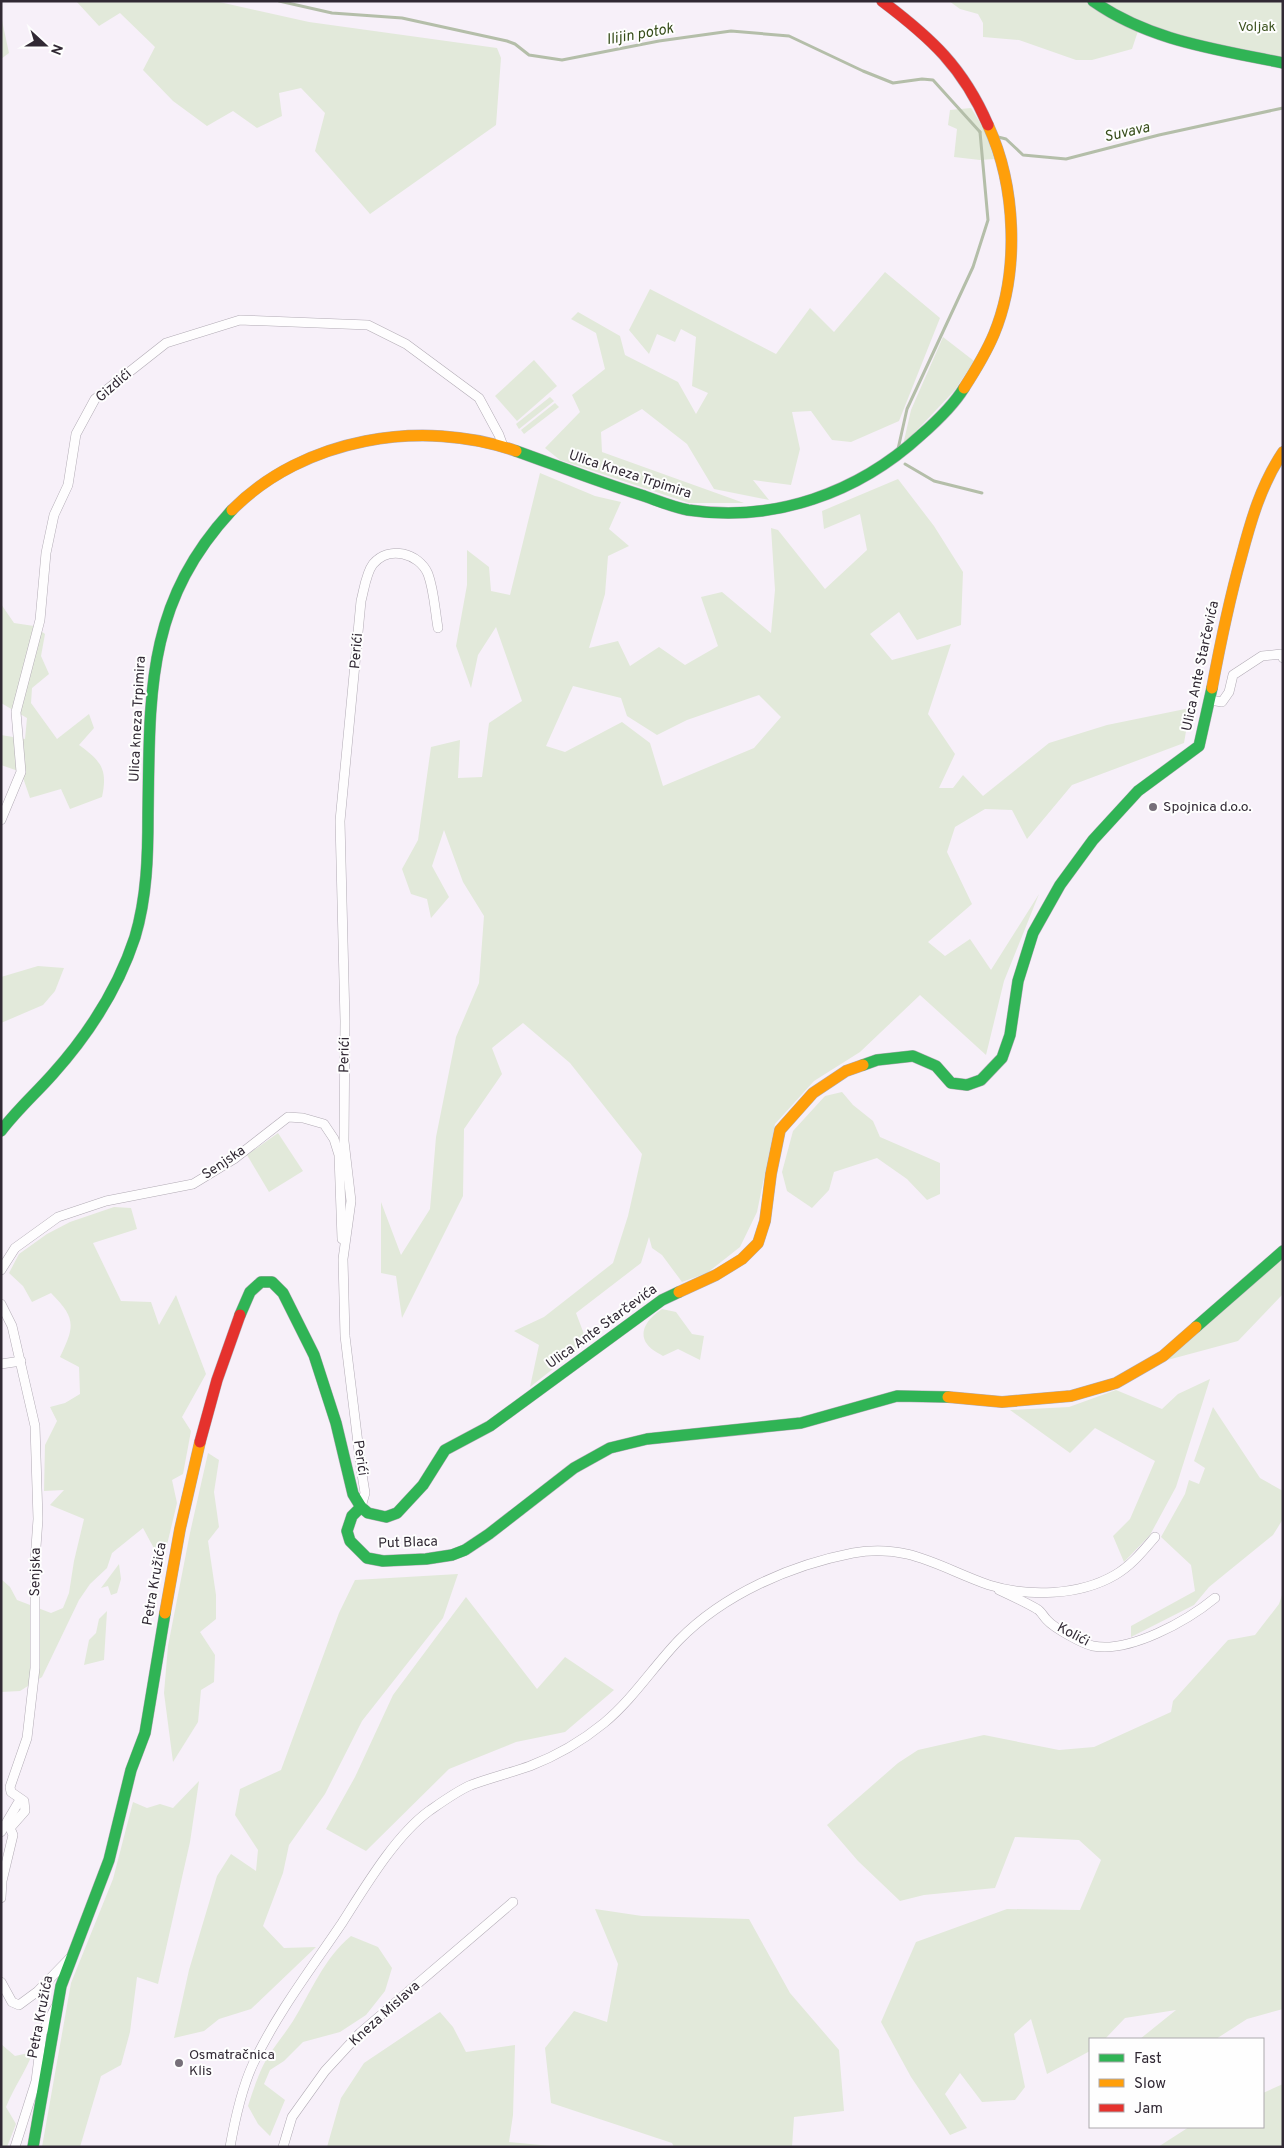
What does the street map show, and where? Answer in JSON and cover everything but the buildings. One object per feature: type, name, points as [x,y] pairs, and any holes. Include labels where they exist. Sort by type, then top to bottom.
[{"type":"street","name":"Ulica Kneza Trpimira","points":[[438,435],[483,441],[503,446],[549,465],[685,510],[739,515],[798,507],[863,481],[917,441],[959,397],[994,334],[1010,266],[1008,185],[998,148],[975,100],[936,46],[914,25],[882,1]]},
{"type":"street","points":[[1092,1],[1108,14],[1158,36],[1283,63]]},
{"type":"street","name":"Gizdići","points":[[1,820],[20,772],[16,712],[40,620],[46,553],[54,515],[68,485],[76,434],[95,399],[166,342],[240,320],[368,325],[406,344],[479,398],[503,446]]},
{"type":"street","name":"Ulica kneza Trpimira","points":[[1,1132],[55,1072],[87,1032],[106,1004],[120,977],[131,948],[141,914],[146,878],[151,696],[156,650],[169,605],[184,573],[206,540],[239,503],[271,479],[308,458],[344,445],[381,436],[438,435]]},
{"type":"street","name":"Ulica Ante Starčevića","points":[[361,1507],[377,1517],[386,1518],[398,1513],[423,1485],[445,1450],[490,1426],[662,1300],[716,1275],[742,1259],[758,1243],[765,1221],[771,1174],[780,1130],[813,1093],[846,1071],[877,1060],[913,1056],[936,1066],[952,1082],[966,1085],[981,1080],[1002,1058],[1010,1035],[1018,981],[1033,933],[1060,885],[1093,840],[1138,792],[1199,746],[1234,583],[1252,515],[1271,469],[1283,452]]},
{"type":"street","name":"Perići","points":[[361,1507],[366,1493],[361,1468],[346,1336],[343,1259],[351,1201],[344,1141],[345,1021],[340,821],[361,600],[365,584],[374,563],[390,554],[407,554],[417,559],[428,573],[438,628]]},
{"type":"street","points":[[1210,700],[1222,702],[1229,692],[1233,675],[1262,656],[1281,654],[1283,658]]},
{"type":"street","name":"Senjska","points":[[1,1270],[15,1248],[58,1217],[106,1201],[193,1184],[234,1159],[288,1117],[303,1118],[324,1124],[334,1138],[339,1155],[343,1259]]},
{"type":"street","name":"Put Blaca","points":[[361,1507],[352,1516],[347,1530],[350,1541],[367,1558],[383,1561],[452,1555],[485,1537],[574,1468],[610,1448],[647,1439],[801,1423],[897,1396],[956,1397],[1002,1402],[1071,1396],[1116,1383],[1163,1356],[1283,1251]]},
{"type":"street","name":"Petra Kružića","points":[[33,2147],[61,1986],[109,1860],[131,1770],[145,1733],[190,1476],[207,1410],[221,1366],[248,1295],[256,1284],[266,1280],[275,1283],[283,1291],[307,1337],[331,1401],[353,1494],[361,1507]]},
{"type":"street","name":"Senjska","points":[[1,1304],[12,1326],[35,1426],[38,1519],[35,1561],[35,1668],[27,1738],[10,1787],[11,1792],[24,1801],[25,1810],[6,1829]]},
{"type":"street","points":[[1,1364],[20,1361]]},
{"type":"street","points":[[230,2147],[236,2113],[252,2066],[275,2021],[365,1887],[397,1843],[426,1813],[468,1786],[532,1765],[570,1746],[605,1722],[641,1685],[679,1640],[721,1604],[777,1577],[816,1562],[856,1552],[888,1551],[920,1556],[991,1585],[1039,1593],[1081,1590],[1115,1575],[1139,1556],[1155,1537]]},
{"type":"street","name":"Kolići","points":[[991,1585],[1039,1610],[1058,1629],[1093,1646],[1120,1645],[1157,1634],[1198,1612],[1215,1598]]},
{"type":"street","points":[[1,1898],[2,1881],[13,1835],[6,1829],[18,1803]]},
{"type":"street","name":"Kneza Mislava","points":[[283,2147],[292,2117],[325,2071],[354,2039],[513,1902]]},
{"type":"street","points":[[1,1982],[12,2002],[19,2005],[38,1991],[72,1956]]},
{"type":"street","points":[[15,2147],[36,2081],[42,2033],[58,2001]]},
{"type":"green space","points":[[76,1],[215,1],[309,22],[497,48],[501,58],[496,125],[370,214],[315,151],[325,113],[301,88],[279,93],[282,116],[257,128],[233,111],[207,126],[173,101],[143,70],[155,47],[120,13],[99,26]]},
{"type":"green space","points":[[949,1],[1088,1],[1138,31],[1132,49],[1092,60],[1076,60],[1019,40],[983,37],[983,23],[978,14],[960,9]]},
{"type":"green space","name":"Voljak","points":[[1098,1],[1283,1],[1283,59],[1161,32],[1106,7]]},
{"type":"green space","points":[[1,16],[9,53],[1,59]]},
{"type":"green space","points":[[971,108],[986,132],[994,159],[980,160],[954,157],[957,129],[948,125],[950,110]]},
{"type":"green space","points":[[885,272],[940,318],[899,421],[851,442],[832,440],[811,411],[792,412],[800,449],[791,485],[753,480],[769,500],[714,489],[687,444],[642,409],[601,432],[602,452],[744,503],[689,503],[560,460],[545,448],[580,412],[572,395],[605,369],[596,333],[571,319],[578,312],[620,336],[625,355],[678,382],[696,414],[708,393],[692,386],[696,337],[681,329],[675,342],[657,334],[649,354],[629,330],[650,289],[776,354],[810,308],[834,332]]},
{"type":"green space","points":[[943,337],[974,361],[955,390],[903,445],[911,410]]},
{"type":"green space","points":[[534,360],[557,386],[517,421],[495,396]]},
{"type":"green space","points":[[550,397],[554,401],[519,429],[516,424]]},
{"type":"green space","points":[[555,403],[559,407],[524,434],[521,430]]},
{"type":"green space","points":[[540,473],[595,496],[621,502],[609,529],[629,546],[608,556],[605,594],[589,648],[618,641],[630,666],[659,647],[685,665],[718,646],[701,597],[722,592],[771,633],[775,590],[771,528],[778,530],[825,589],[867,550],[860,514],[824,529],[822,511],[898,479],[934,526],[963,572],[961,625],[917,640],[899,612],[870,634],[892,660],[951,644],[928,714],[955,754],[939,788],[953,788],[963,775],[983,796],[1049,743],[1107,725],[1190,708],[1184,743],[1072,785],[1027,839],[1012,810],[985,809],[955,827],[947,852],[972,904],[928,942],[945,956],[970,939],[991,970],[1039,894],[1004,981],[986,1055],[920,995],[860,1052],[814,1081],[775,1124],[757,1212],[740,1247],[707,1273],[682,1282],[662,1255],[652,1248],[649,1237],[641,1263],[576,1313],[587,1342],[530,1387],[539,1345],[514,1331],[544,1317],[613,1263],[628,1216],[642,1154],[570,1063],[523,1023],[492,1048],[502,1074],[464,1129],[463,1196],[402,1318],[396,1276],[381,1273],[381,1202],[401,1255],[430,1209],[436,1137],[456,1037],[479,983],[484,916],[463,882],[444,830],[432,866],[449,897],[431,918],[427,899],[411,894],[402,869],[418,840],[431,747],[460,740],[458,778],[482,777],[489,723],[522,701],[496,627],[478,655],[471,688],[456,646],[467,585],[467,550],[489,567],[491,591],[510,595]],"holes":[[[573,686],[621,698],[627,716],[657,735],[687,720],[759,695],[781,717],[754,748],[663,786],[650,743],[622,722],[565,752],[546,746]]]},
{"type":"green space","points":[[1,604],[14,623],[34,626],[45,634],[41,656],[49,674],[32,688],[31,703],[57,739],[89,714],[94,728],[79,745],[93,756],[101,766],[104,779],[102,797],[70,809],[61,789],[30,798],[21,772],[1,765],[1,735],[25,739],[27,718],[1,703]]},
{"type":"green space","points":[[38,966],[64,968],[55,991],[43,1005],[1,1023],[1,977]]},
{"type":"green space","points":[[842,1092],[853,1105],[873,1121],[880,1137],[940,1163],[940,1194],[927,1200],[907,1179],[877,1158],[834,1172],[829,1190],[812,1208],[787,1191],[782,1172],[793,1131],[825,1096]]},
{"type":"green space","points":[[278,1133],[303,1171],[269,1192],[247,1155]]},
{"type":"green space","points":[[114,1207],[131,1208],[137,1229],[93,1243],[121,1301],[151,1302],[159,1325],[176,1295],[206,1374],[182,1417],[191,1431],[183,1474],[172,1480],[177,1503],[166,1549],[157,1554],[143,1528],[112,1553],[107,1568],[90,1584],[79,1600],[42,1677],[20,1691],[1,1692],[1,1579],[10,1587],[17,1600],[51,1613],[63,1608],[69,1593],[84,1519],[50,1505],[64,1490],[44,1491],[45,1445],[57,1421],[50,1407],[65,1403],[80,1394],[79,1367],[60,1357],[70,1330],[69,1316],[51,1293],[32,1302],[23,1286],[9,1273],[19,1254],[47,1234],[70,1222]]},
{"type":"green space","points":[[1283,1256],[1283,1294],[1238,1341],[1160,1362]]},
{"type":"green space","points":[[662,1309],[676,1312],[692,1334],[704,1336],[700,1360],[678,1349],[663,1356],[648,1346],[644,1339],[644,1329],[650,1319]]},
{"type":"green space","points":[[1210,1379],[1176,1487],[1150,1535],[1124,1562],[1113,1536],[1130,1519],[1155,1461],[1095,1428],[1070,1453],[1010,1410],[1069,1407],[1116,1390],[1162,1409],[1178,1394]]},
{"type":"green space","points":[[1213,1407],[1260,1478],[1283,1491],[1283,1519],[1273,1535],[1209,1587],[1194,1605],[1131,1637],[1131,1626],[1195,1591],[1191,1565],[1161,1537],[1185,1494],[1189,1480],[1199,1484],[1205,1468],[1194,1461]]},
{"type":"green space","points":[[208,1453],[219,1460],[214,1492],[219,1527],[208,1541],[216,1595],[216,1619],[200,1632],[215,1655],[214,1682],[201,1690],[198,1722],[173,1762],[164,1693],[168,1646]]},
{"type":"green space","points":[[119,1564],[121,1579],[117,1593],[111,1595],[108,1586],[101,1588]]},
{"type":"green space","points":[[458,1574],[443,1618],[362,1721],[325,1794],[289,1845],[283,1873],[263,1926],[284,1948],[316,1947],[251,2009],[219,2019],[204,2031],[174,2038],[189,1970],[217,1876],[231,1854],[256,1871],[258,1850],[235,1815],[240,1789],[281,1770],[339,1613],[355,1580]]},
{"type":"green space","points":[[1283,1592],[1283,2009],[1247,2019],[1218,2038],[1141,2038],[1176,2010],[1125,2018],[1106,2038],[1089,2038],[1089,2052],[1047,2074],[1031,2019],[1014,2034],[1025,2087],[1015,2100],[982,2102],[960,2073],[945,2094],[967,2128],[950,2135],[911,2077],[881,2022],[916,1942],[1007,1909],[1080,1910],[1101,1860],[1079,1840],[1015,1837],[995,1888],[924,1895],[900,1901],[858,1861],[827,1825],[898,1763],[918,1750],[984,1735],[1059,1750],[1094,1747],[1171,1712],[1173,1701],[1228,1640],[1255,1635],[1279,1604]]},
{"type":"green space","points":[[466,1597],[537,1689],[565,1657],[614,1690],[565,1732],[516,1742],[449,1769],[366,1851],[326,1829],[355,1777],[393,1695]]},
{"type":"green space","points":[[107,1611],[104,1660],[84,1665],[89,1640],[96,1633],[99,1619]]},
{"type":"green space","points":[[199,1781],[190,1842],[158,1984],[137,1977],[130,2032],[121,2065],[101,2076],[80,2147],[42,2147],[71,1983],[113,1879],[133,1802],[147,1808],[160,1804],[173,1808]]},
{"type":"green space","points":[[595,1909],[642,1916],[749,1919],[790,1993],[839,2050],[844,2111],[794,2117],[792,2147],[674,2147],[672,2143],[551,2103],[545,2048],[574,2011],[607,2022],[618,1964]]},
{"type":"green space","points":[[351,1936],[378,1947],[392,1968],[385,1991],[366,2015],[340,2032],[303,2042],[284,2061],[270,2070],[264,2084],[285,2100],[270,2136],[258,2124],[248,2106],[258,2078],[267,2058],[293,2021],[333,1954]]},
{"type":"green space","points":[[440,2012],[453,2027],[466,2052],[515,2045],[513,2115],[509,2142],[562,2147],[327,2147],[341,2098],[364,2063]]},
{"type":"green space","points":[[1,2044],[15,2056],[33,2052],[6,2107],[16,2124],[7,2147],[1,2147]]},
{"type":"green space","points":[[1283,2084],[1283,2147],[1158,2147],[1187,2128],[1264,2128],[1264,2093]]},
{"type":"waterway","name":"Ilijin potok","points":[[279,1],[332,13],[402,18],[507,41],[515,44],[529,55],[562,60],[659,41],[731,31],[789,36],[893,83],[922,79],[933,80],[980,132]]},
{"type":"waterway","name":"Suvava","points":[[998,137],[1006,139],[1023,155],[1066,159],[1159,135],[1283,108]]},
{"type":"waterway","points":[[898,449],[907,409],[973,267],[988,220],[980,132]]},
{"type":"waterway","points":[[905,464],[934,481],[982,493]]},
{"type":"traffic: fast","points":[[1093,1],[1115,15],[1160,35],[1208,48],[1283,63]]},
{"type":"traffic: fast","points":[[516,451],[682,509],[720,513],[752,512],[783,507],[813,499],[842,488],[870,473],[927,430],[950,407],[964,388]]},
{"type":"traffic: fast","points":[[1,1131],[78,1044],[101,1011],[128,956],[139,922],[146,876],[150,729],[158,652],[168,616],[182,580],[203,545],[232,510]]},
{"type":"traffic: fast","points":[[863,1065],[877,1060],[913,1056],[936,1066],[951,1083],[967,1085],[981,1080],[1002,1058],[1010,1035],[1018,981],[1033,933],[1060,885],[1093,840],[1138,791],[1199,746],[1212,688]]},
{"type":"traffic: fast","points":[[1196,1327],[1283,1251]]},
{"type":"traffic: fast","points":[[240,1315],[250,1292],[261,1282],[272,1282],[283,1293],[314,1355],[336,1423],[353,1494],[361,1507],[368,1513],[386,1517],[397,1513],[423,1485],[445,1450],[490,1426],[662,1300],[679,1292]]},
{"type":"traffic: fast","points":[[361,1507],[352,1516],[347,1531],[350,1541],[367,1558],[383,1561],[426,1559],[452,1555],[465,1550],[489,1534],[574,1468],[610,1448],[647,1439],[801,1423],[897,1396],[948,1397]]},
{"type":"traffic: fast","points":[[33,2147],[61,1986],[109,1860],[131,1770],[145,1733],[165,1613]]},
{"type":"traffic: slow","points":[[964,388],[994,334],[1008,283],[1011,256],[1009,201],[997,149],[988,125]]},
{"type":"traffic: slow","points":[[232,510],[261,485],[293,466],[328,451],[365,441],[404,436],[442,436],[480,441],[516,451]]},
{"type":"traffic: slow","points":[[1212,688],[1229,607],[1249,530],[1263,490],[1283,452]]},
{"type":"traffic: slow","points":[[679,1292],[716,1275],[742,1259],[758,1243],[765,1221],[771,1174],[780,1130],[813,1093],[846,1071],[863,1065]]},
{"type":"traffic: slow","points":[[948,1397],[1002,1402],[1071,1396],[1116,1383],[1163,1356],[1196,1327]]},
{"type":"traffic: slow","points":[[165,1613],[180,1529],[200,1442]]},
{"type":"traffic: jam","points":[[882,1],[916,28],[944,55],[968,86],[988,125]]},
{"type":"traffic: jam","points":[[200,1442],[217,1380],[240,1315]]},
{"type":"place","name":"Spojnica d.o.o.","points":[[1153,807]]},
{"type":"place","name":"Osmatračnica Klis","points":[[179,2063]]}]
